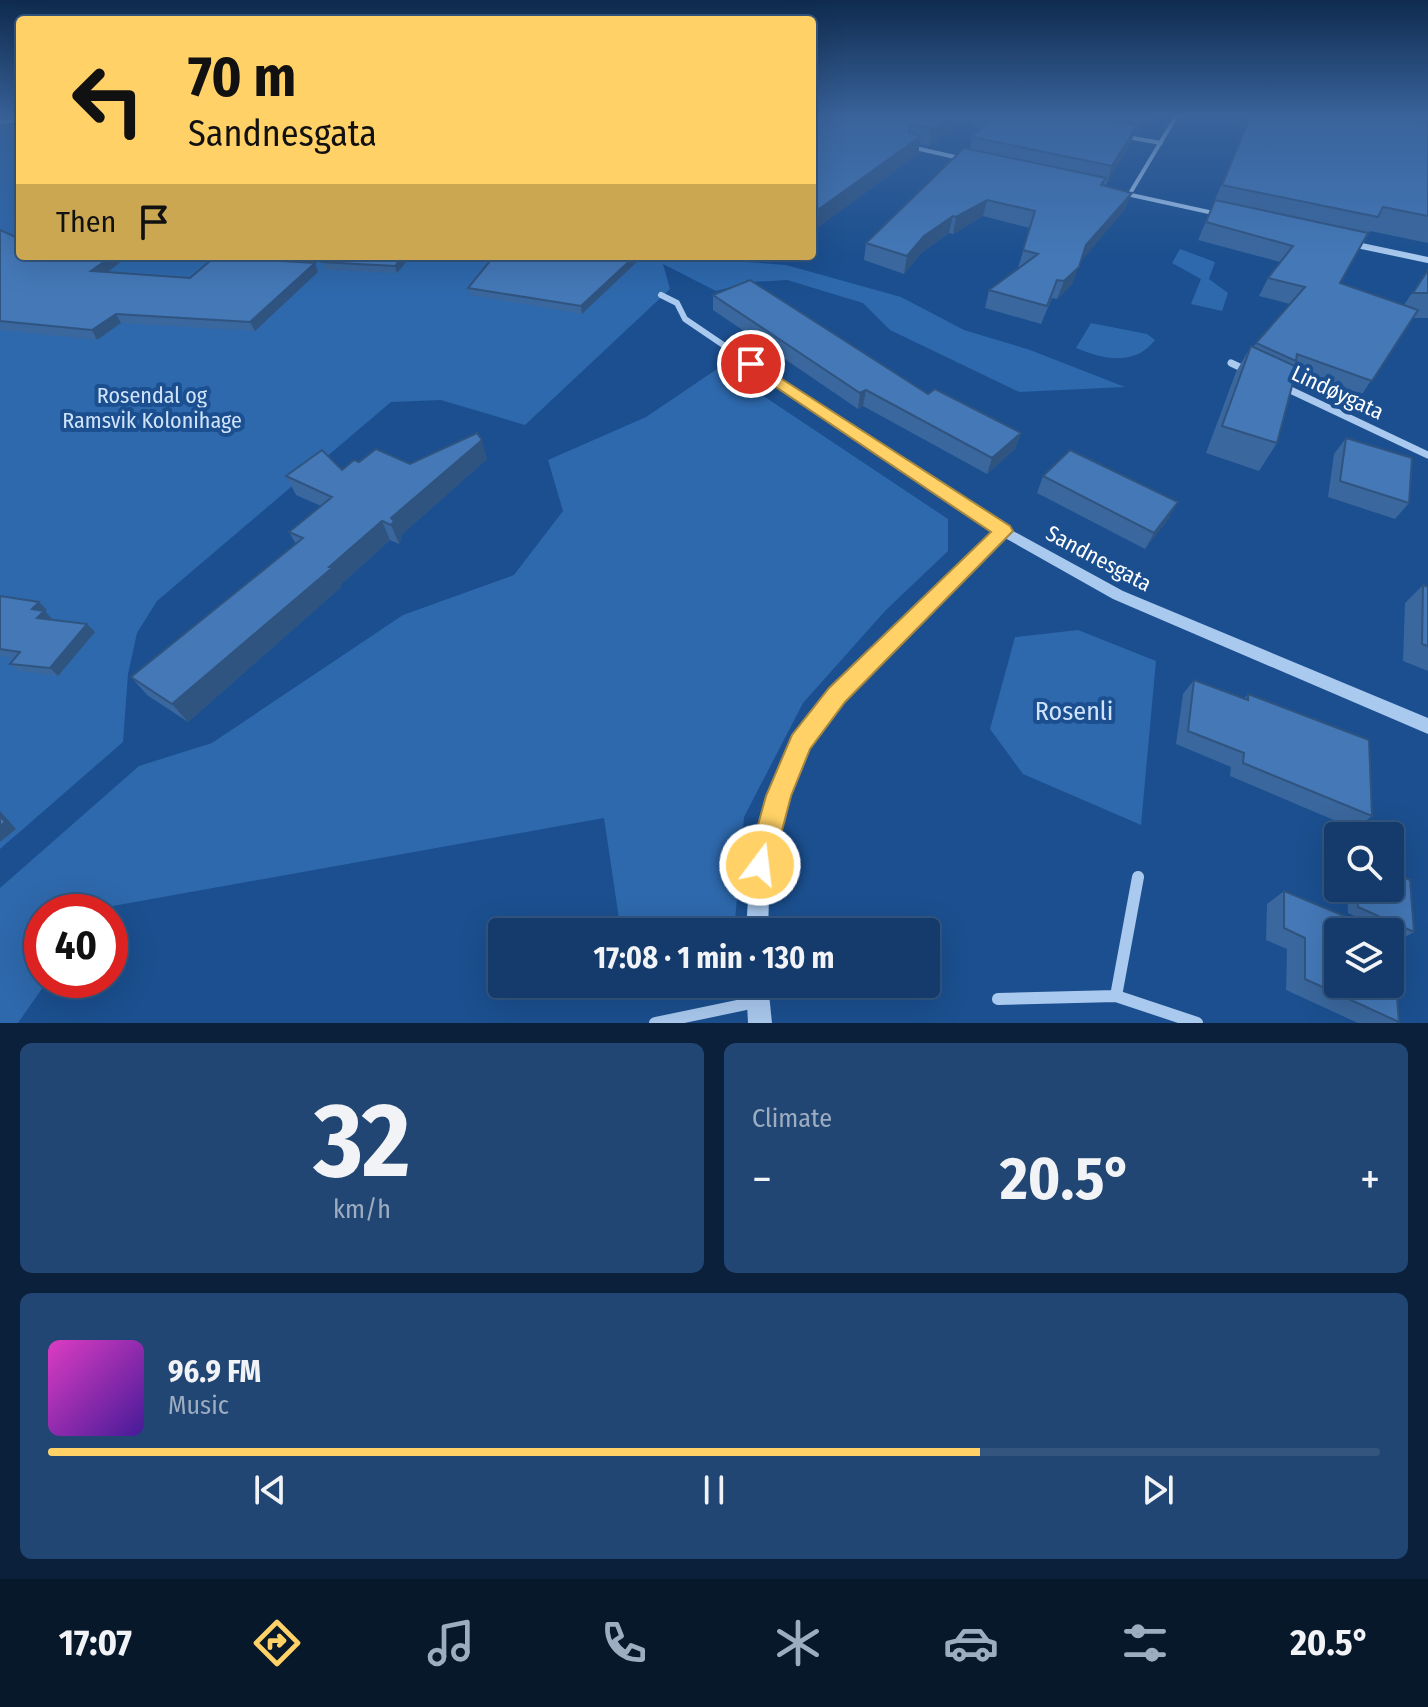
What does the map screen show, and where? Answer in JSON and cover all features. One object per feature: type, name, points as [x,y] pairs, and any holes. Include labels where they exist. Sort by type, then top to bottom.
[{"type":"street","points":[[1129,195],[1149,163]]},
{"type":"street","points":[[1114,192],[1220,215]]},
{"type":"street","points":[[1342,241],[1428,260]]},
{"type":"street","name":"Sandnesgata","points":[[661,295],[677,303],[685,319],[933,487],[1004,531],[1118,595],[1428,726]]},
{"type":"street","points":[[1231,363],[1256,374]]},
{"type":"street","name":"Lindøygata","points":[[1281,385],[1428,455]]},
{"type":"street","points":[[758,918],[760,865],[778,796],[801,743],[837,695],[1004,531]]},
{"type":"street","points":[[1116,996],[1138,877]]},
{"type":"street","points":[[998,999],[1116,996],[1197,1023]]},
{"type":"street","points":[[655,1023],[758,1003]]},
{"type":"green space","name":"Rosendal og Ramsvik Kolonihage","points":[[0,163],[16,163],[16,260],[744,260],[786,265],[901,297],[964,330],[1030,350],[1125,387],[1019,392],[890,330],[863,303],[787,280],[751,282],[716,291],[663,264],[670,289],[525,425],[441,400],[391,402],[157,601],[137,633],[128,674],[123,742],[0,849]]},
{"type":"green space","points":[[1180,249],[1215,262],[1209,279],[1228,293],[1222,311],[1191,304],[1201,279],[1172,263]]},
{"type":"green space","points":[[1091,323],[1147,334],[1155,340],[1138,354],[1108,358],[1076,348]]},
{"type":"green space","points":[[720,367],[948,519],[948,551],[885,611],[803,703],[744,817],[735,918],[619,918],[604,818],[128,903],[128,894],[24,894],[24,998],[35,998],[18,1023],[0,1023],[0,888],[139,766],[212,743],[403,615],[514,575],[563,511],[548,460],[646,417]]},
{"type":"green space","name":"Rosenli","points":[[1078,630],[1156,661],[1141,825],[1023,774],[990,729],[1015,637]]},
{"type":"building","points":[[816,163],[884,163],[816,208]]},
{"type":"building","points":[[949,163],[1034,163],[1106,178],[1101,185],[1132,193],[1086,245],[1079,267],[1064,281],[1057,280],[1047,306],[989,290],[1038,254],[1023,250],[1035,211],[987,200],[953,216],[924,236],[907,256],[866,243]]},
{"type":"building","points":[[1231,163],[1428,163],[1428,216],[1383,207],[1378,217],[1222,185]]},
{"type":"building","points":[[1215,200],[1368,233],[1340,283],[1418,310],[1372,381],[1297,354],[1296,361],[1256,343],[1305,287],[1268,278],[1293,246],[1206,222]]},
{"type":"building","points":[[0,230],[16,237],[16,260],[106,260],[91,271],[190,278],[211,260],[315,263],[250,322],[116,314],[92,330],[0,321]]},
{"type":"building","points":[[324,260],[400,260],[395,266],[322,262]]},
{"type":"building","points":[[491,260],[631,260],[581,306],[468,288]]},
{"type":"building","points":[[1428,270],[1428,293],[1413,293]]},
{"type":"building","points":[[750,280],[928,394],[935,389],[1021,433],[992,458],[866,390],[860,393],[713,295]]},
{"type":"building","points":[[1251,346],[1297,367],[1277,443],[1222,426]]},
{"type":"building","points":[[477,433],[482,440],[391,518],[394,521],[391,525],[382,521],[329,567],[332,568],[172,704],[131,677],[303,538],[289,532],[332,497],[286,476],[322,450],[342,470],[376,449],[410,464]]},
{"type":"building","points":[[1346,438],[1412,458],[1409,503],[1340,481]]},
{"type":"building","points":[[1070,450],[1178,502],[1154,533],[1043,476]]},
{"type":"building","points":[[1423,585],[1428,587],[1428,646],[1422,644]]},
{"type":"building","points":[[0,596],[39,602],[32,609],[44,611],[37,618],[87,624],[50,668],[10,664],[20,652],[0,649]]},
{"type":"building","points":[[1194,680],[1248,700],[1248,694],[1369,740],[1372,816],[1243,763],[1244,753],[1188,731]]},
{"type":"building","points":[[1404,878],[1410,880],[1414,932],[1404,928],[1404,918],[1383,918],[1358,907],[1358,902],[1404,902]]},
{"type":"building","points":[[1284,891],[1349,918],[1324,918],[1324,988],[1305,979],[1305,938],[1284,928]]},
{"type":"building","points":[[1347,998],[1397,998],[1399,1022]]},
{"type":"route","points":[[751,364],[1004,531],[837,695],[801,743],[778,796],[760,865]]}]
